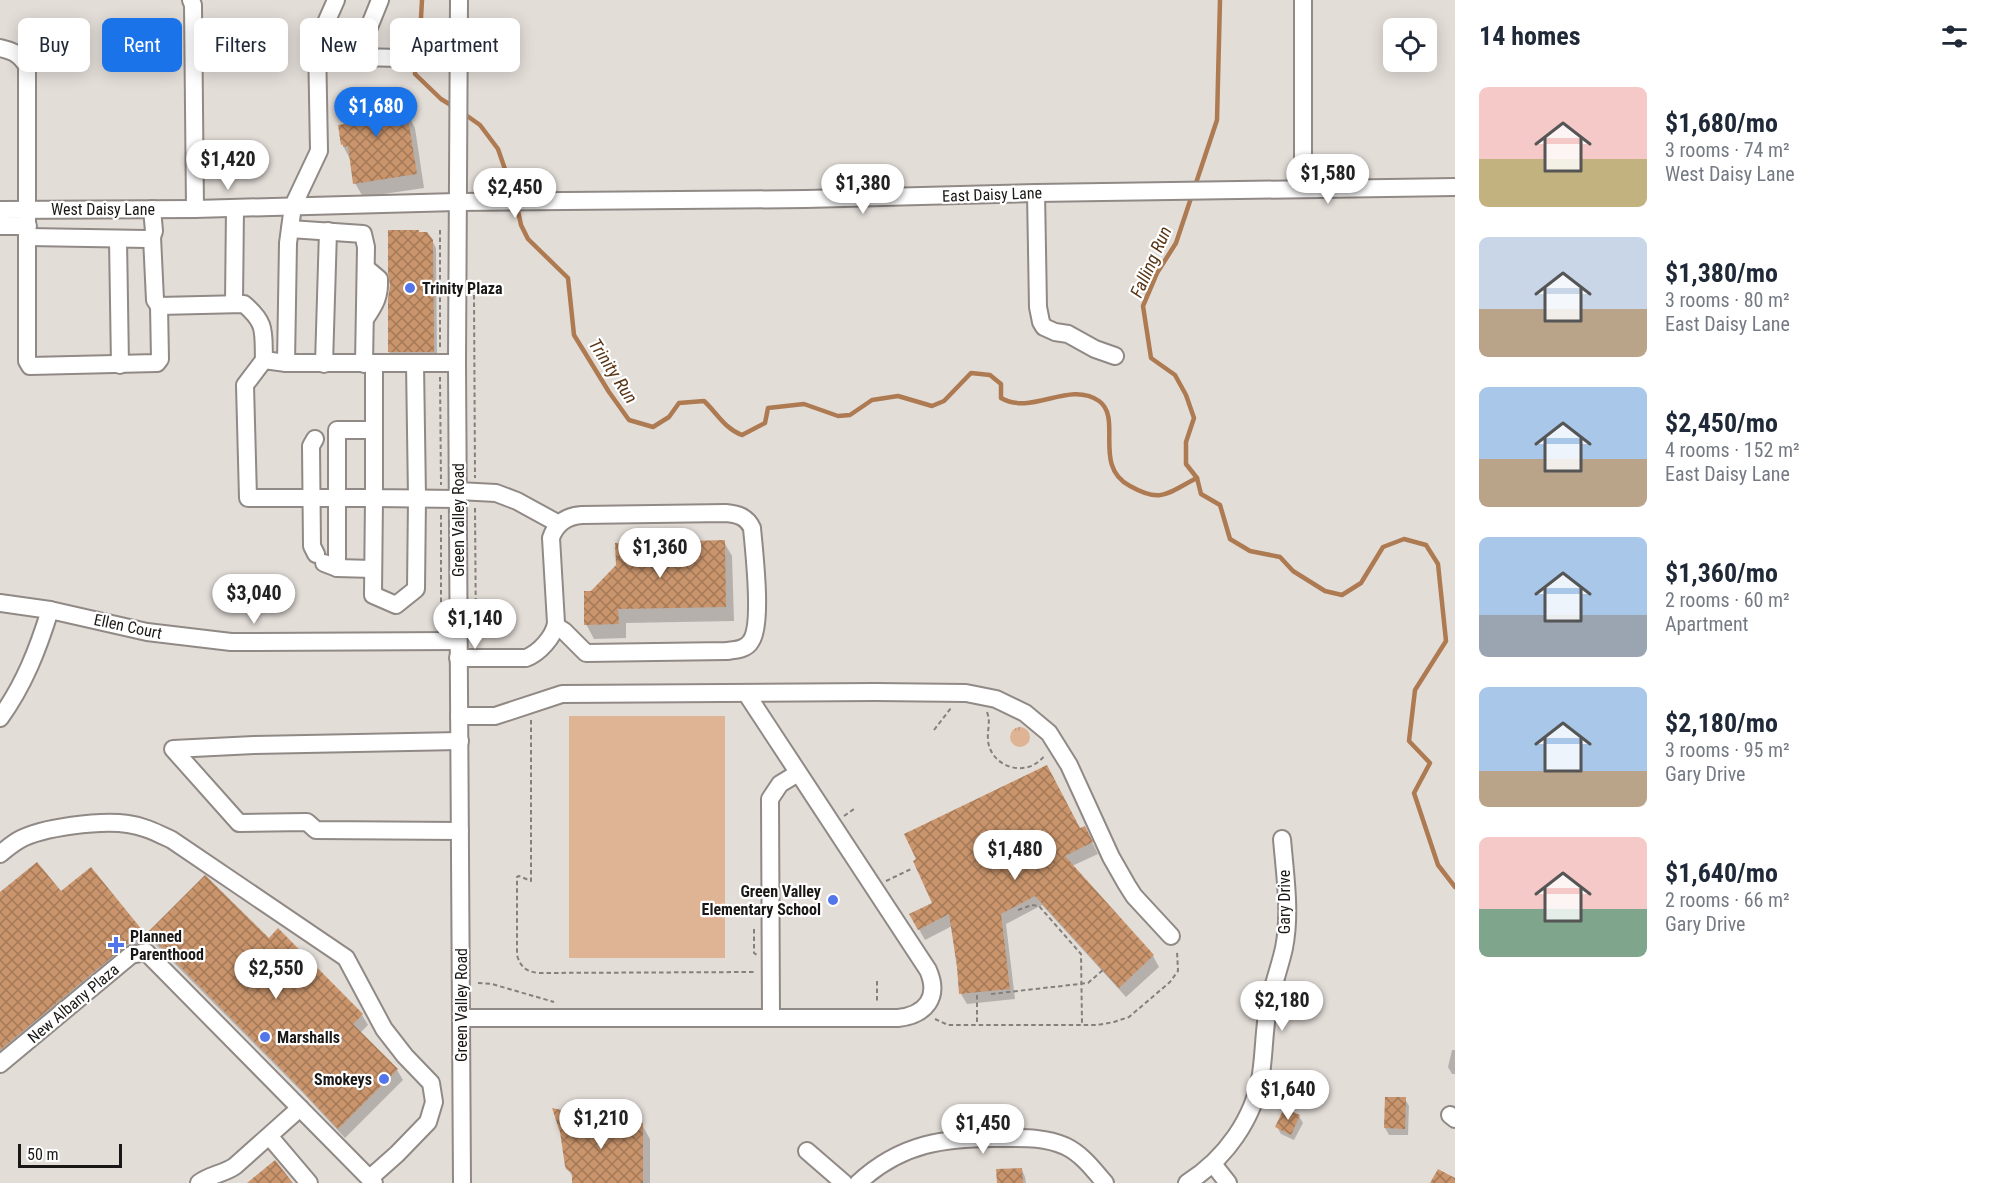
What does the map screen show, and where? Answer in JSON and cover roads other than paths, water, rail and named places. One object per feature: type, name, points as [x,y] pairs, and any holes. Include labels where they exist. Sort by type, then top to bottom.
[{"type":"street","points":[[190,0],[193,5],[195,209]]},
{"type":"street","points":[[328,18],[336,0]]},
{"type":"street","points":[[373,18],[380,0]]},
{"type":"street","name":"Green Valley Road","points":[[459,0],[457,202],[448,363],[460,741],[462,1183]]},
{"type":"street","points":[[1303,0],[1304,188]]},
{"type":"street","points":[[0,48],[12,50],[27,66],[27,361],[30,366],[158,363],[160,359],[159,306],[155,300],[152,209]]},
{"type":"street","points":[[286,363],[290,229],[293,206],[319,151],[316,72]]},
{"type":"street","name":"East Daisy Lane","points":[[457,202],[806,199],[1176,190],[1455,187]]},
{"type":"street","points":[[1036,193],[1038,307],[1041,322],[1049,330],[1068,334],[1095,349],[1114,356]]},
{"type":"street","name":"West Daisy Lane","points":[[0,210],[28,224],[152,209],[457,202]]},
{"type":"street","points":[[234,303],[235,208]]},
{"type":"street","points":[[0,226],[28,224],[118,239],[152,237]]},
{"type":"street","points":[[290,229],[363,234],[366,247],[365,320],[373,430],[373,595],[396,605],[416,589],[417,498],[414,363]]},
{"type":"street","points":[[324,364],[328,231]]},
{"type":"street","points":[[118,239],[120,365]]},
{"type":"street","points":[[159,306],[244,304],[254,312],[263,325],[264,360],[245,385],[248,498],[417,498],[475,492],[496,493],[559,525]]},
{"type":"street","points":[[264,360],[324,364],[448,363]]},
{"type":"street","points":[[373,430],[325,434],[311,446],[312,546],[326,562],[373,569]]},
{"type":"street","points":[[325,434],[336,497],[326,562]]},
{"type":"street","points":[[458,658],[526,658],[538,651],[554,631],[556,626],[550,544],[553,532],[570,517],[582,514],[726,513],[738,515],[747,520],[752,528],[757,616],[751,641],[742,649],[586,653],[556,626]]},
{"type":"street","name":"Ellen Court","points":[[0,603],[50,610],[147,632],[231,642],[458,640]]},
{"type":"street","points":[[0,718],[19,690],[32,663],[50,610]]},
{"type":"street","points":[[461,1018],[904,1017],[919,1013],[930,999],[933,989],[932,977],[746,693]]},
{"type":"street","points":[[459,716],[495,716],[562,694],[966,693],[996,699],[1025,713],[1049,733],[1069,765],[1107,847],[1131,891],[1172,940]]},
{"type":"street","points":[[460,741],[173,749],[239,823],[307,822],[316,830],[460,831]]},
{"type":"street","points":[[771,1017],[770,799],[780,784],[798,773]]},
{"type":"street","points":[[0,854],[18,840],[60,828],[105,823],[127,824],[150,829],[171,840],[346,958],[384,1029],[405,1056],[428,1078],[434,1097],[432,1112],[422,1130],[372,1181]]},
{"type":"street","name":"Gary Drive","points":[[1187,1183],[1213,1164],[1239,1131],[1259,1085],[1267,1014],[1284,948],[1286,930],[1287,898],[1282,839]]},
{"type":"street","name":"New Albany Plaza","points":[[0,1064],[131,955],[142,951],[148,953],[372,1181]]},
{"type":"street","points":[[199,1183],[213,1174],[236,1166],[300,1108]]},
{"type":"street","points":[[270,1137],[309,1183]]},
{"type":"street","points":[[858,1183],[868,1173],[894,1156],[921,1145],[950,1139],[1027,1137],[1054,1142],[1072,1150],[1087,1162],[1105,1183]]},
{"type":"street","points":[[807,1151],[844,1183]]},
{"type":"street","points":[[1213,1164],[1228,1183]]},
{"type":"waterway","name":"Trinity Run","points":[[422,0],[421,18],[415,38],[415,74],[441,99],[454,107]]},
{"type":"waterway","name":"Falling Run","points":[[1220,0],[1217,120],[1176,243],[1157,273],[1143,306],[1151,358],[1175,375],[1186,395],[1194,418],[1186,442],[1186,464],[1197,478],[1201,494],[1220,505],[1230,539],[1250,551],[1280,557],[1293,571],[1325,591],[1342,595],[1361,583],[1383,547],[1404,539],[1426,545],[1438,564],[1446,641],[1415,690],[1409,741],[1430,763],[1414,793],[1438,865],[1455,887]]},
{"type":"waterway","name":"Trinity Run","points":[[463,113],[480,125],[498,149],[515,198]]},
{"type":"waterway","name":"Trinity Run","points":[[517,206],[521,225],[528,239],[568,278],[574,335],[629,420],[653,427],[669,417],[679,403],[704,401],[726,425],[742,435],[765,423],[768,408],[804,404],[838,416],[850,415],[872,400],[898,396],[932,406],[944,401],[971,373],[990,375],[1001,384],[1001,398],[1013,402],[1025,403],[1075,394],[1099,401],[1106,409],[1109,419],[1112,467],[1130,486],[1157,495],[1171,492],[1197,478]]},
{"type":"place","name":"Trinity Plaza","points":[[410,288]]},
{"type":"place","name":"Green Valley Elementary School","points":[[833,900]]},
{"type":"place","name":"Planned Parenthood","points":[[116,945]]},
{"type":"place","name":"Marshalls","points":[[265,1037]]},
{"type":"place","name":"Smokeys","points":[[384,1079]]}]
